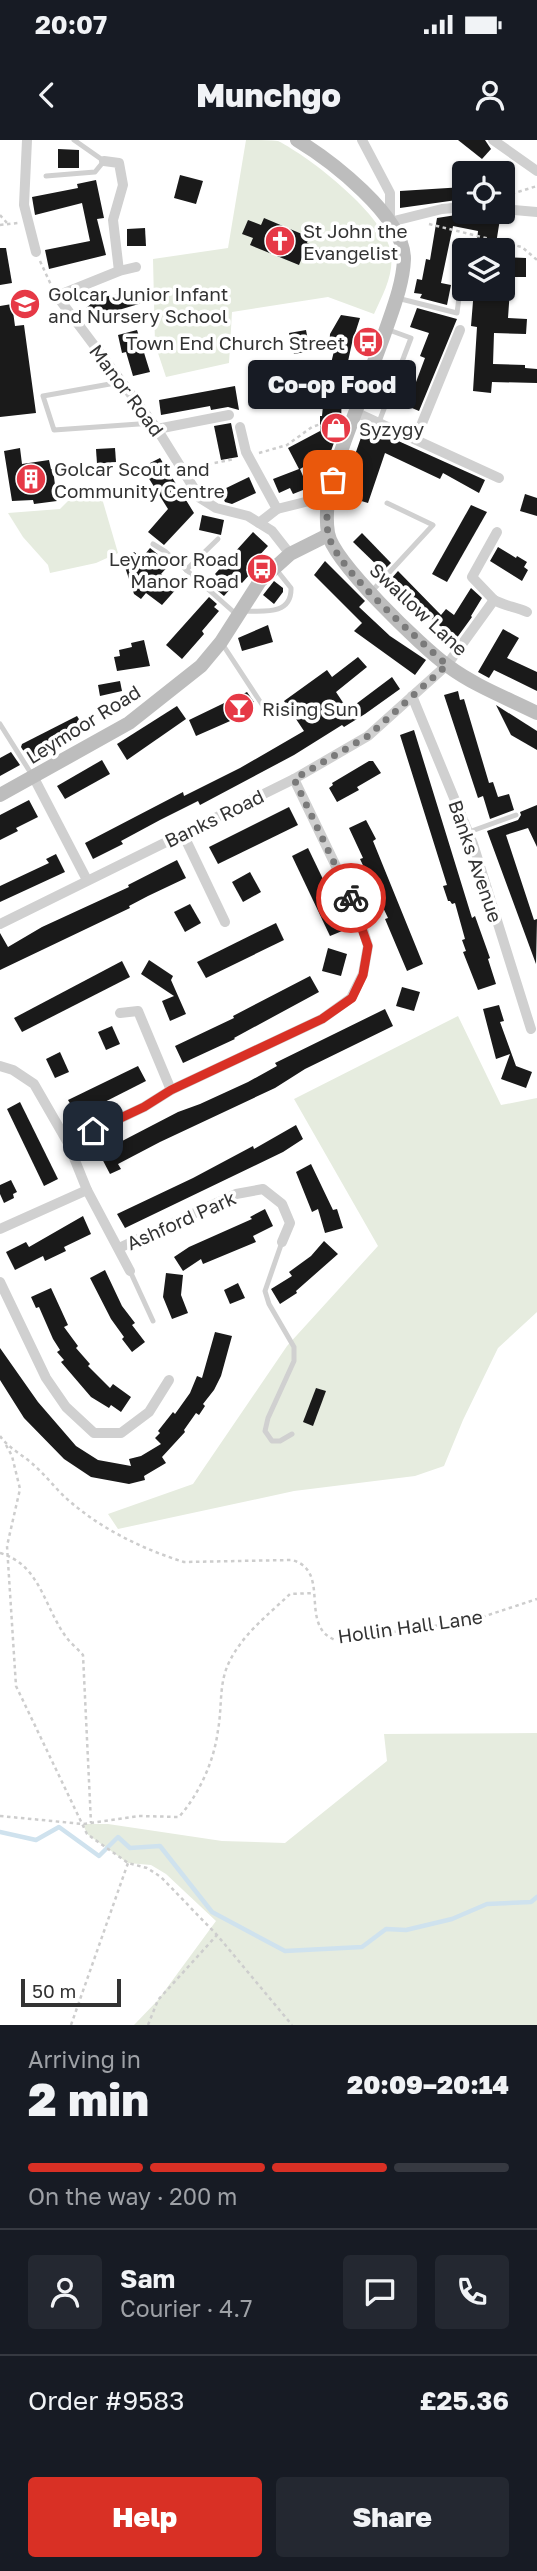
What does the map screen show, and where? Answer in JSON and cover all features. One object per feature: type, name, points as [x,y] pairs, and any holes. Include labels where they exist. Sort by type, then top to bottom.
[{"type":"street","points":[[27,140],[24,205],[36,252]]},
{"type":"street","points":[[297,140],[325,157],[390,222],[404,257],[397,298],[339,455],[327,504],[328,535]]},
{"type":"street","points":[[362,140],[390,193],[390,222]]},
{"type":"street","points":[[493,140],[537,171]]},
{"type":"street","points":[[104,161],[119,163],[123,185],[113,220],[119,271]]},
{"type":"street","points":[[390,222],[452,208]]},
{"type":"street","points":[[515,210],[537,212]]},
{"type":"street","points":[[57,296],[119,271],[136,267]]},
{"type":"street","name":"Manor Road","points":[[57,296],[155,426],[200,498],[216,508],[248,516],[272,531],[290,554]]},
{"type":"street","points":[[415,438],[460,330]]},
{"type":"street","points":[[355,412],[499,478]]},
{"type":"street","points":[[155,426],[229,415]]},
{"type":"street","points":[[240,426],[248,456],[277,509]]},
{"type":"street","points":[[259,523],[277,509],[313,500]]},
{"type":"street","points":[[497,532],[472,577],[494,600],[527,612]]},
{"type":"street","name":"Leymoor Road","points":[[0,795],[129,723],[201,666],[221,642],[260,581],[290,554],[328,535]]},
{"type":"street","name":"Swallow Lane","points":[[328,535],[339,556],[370,594],[447,665],[476,683],[537,713]]},
{"type":"street","name":"Banks Road","points":[[0,924],[294,779],[368,736],[447,665],[494,600]]},
{"type":"street","name":"Banks Avenue","points":[[412,696],[468,832],[531,1029]]},
{"type":"street","points":[[34,778],[87,880]]},
{"type":"street","points":[[68,1143],[144,1107],[171,1090],[322,1019],[352,998],[363,975],[368,946],[357,910],[294,779]]},
{"type":"street","points":[[183,834],[225,922]]},
{"type":"street","points":[[120,1013],[141,1007],[171,1090]]},
{"type":"street","name":"Ashford Park","points":[[0,1066],[13,1070],[34,1084],[68,1143],[87,1190],[130,1271]]},
{"type":"street","name":"Ashford Park","points":[[118,1248],[236,1194],[263,1189],[282,1204],[290,1223],[282,1242]]},
{"type":"street","points":[[0,1229],[87,1190]]},
{"type":"street","points":[[0,1282],[46,1378],[66,1407],[94,1433],[121,1433],[149,1412],[169,1380]]},
{"type":"lane","points":[[46,176],[95,172],[104,161],[74,140]]},
{"type":"lane","points":[[397,298],[457,313],[459,301]]},
{"type":"lane","points":[[379,422],[411,338],[386,329]]},
{"type":"lane","points":[[121,382],[43,396],[54,430],[155,426]]},
{"type":"lane","points":[[370,594],[433,525],[387,503]]},
{"type":"lane","points":[[186,570],[218,539]]},
{"type":"lane","points":[[153,544],[240,613],[271,611],[284,607],[288,602],[291,588],[275,568]]},
{"type":"lane","points":[[221,642],[263,706]]},
{"type":"lane","points":[[0,723],[34,778]]},
{"type":"lane","points":[[468,832],[516,815]]},
{"type":"lane","points":[[282,1242],[265,1291],[269,1304],[294,1347],[294,1362],[265,1431],[272,1441],[280,1441],[292,1434]]},
{"type":"lane","points":[[130,1271],[153,1321]]},
{"type":"path","points":[[515,193],[537,186]]},
{"type":"path","points":[[0,215],[8,224]]},
{"type":"path","points":[[0,225],[28,222]]},
{"type":"path","points":[[423,223],[522,247],[537,260]]},
{"type":"path","points":[[36,252],[57,296]]},
{"type":"path","points":[[184,469],[287,445],[321,424],[339,455]]},
{"type":"path","name":"Hollin Hall Lane","points":[[0,1436],[6,1445],[35,1466],[66,1498],[114,1533],[184,1562],[292,1560],[302,1563],[310,1572],[319,1626],[328,1638],[335,1640],[470,1621],[537,1599]]},
{"type":"path","points":[[6,1445],[12,1456],[20,1489],[7,1546],[16,1686],[87,1834],[128,1863],[147,1868],[161,1877],[217,1935],[292,2025]]},
{"type":"path","points":[[0,1553],[8,1555],[35,1577],[64,1634],[83,1655],[91,1823]]},
{"type":"path","points":[[0,1816],[83,1824],[139,1816],[179,1817],[194,1800],[210,1761],[218,1731],[220,1697],[227,1666],[245,1638],[290,1594],[314,1593]]},
{"type":"path","points":[[71,2025],[128,1863]]},
{"type":"path","points":[[148,2025],[158,2000],[217,1935]]},
{"type":"shaded area","points":[[246,140],[278,141],[345,189],[376,222],[386,238],[392,261],[387,284],[374,314],[328,297],[232,312],[229,363],[166,377],[155,344],[153,259],[228,248]]},
{"type":"shaded area","points":[[101,495],[118,553],[96,563],[50,573],[48,565],[23,537],[8,513],[60,509],[68,501]]},
{"type":"shaded area","points":[[458,1016],[501,1105],[537,1098],[537,1312],[498,1348],[444,1466],[415,1476],[294,1491],[118,1529],[108,1514],[193,1484],[287,1346],[378,1246],[294,1099]]},
{"type":"shaded area","points":[[537,1733],[537,2025],[134,2025],[158,2000],[216,1921],[166,1874],[151,1865],[128,1863],[87,1834],[83,1824],[108,1824],[222,1841],[285,1843],[387,1761],[384,1734]]},
{"type":"building","points":[[458,140],[485,140],[491,149],[482,159]]},
{"type":"building","points":[[58,149],[79,150],[79,168],[58,168]]},
{"type":"building","points":[[180,175],[203,181],[196,204],[174,198]]},
{"type":"building","points":[[96,180],[104,218],[97,219],[106,255],[49,269],[45,250],[90,241],[82,203],[35,215],[32,197],[78,188],[77,184]]},
{"type":"building","points":[[452,188],[452,201],[400,208],[400,191]]},
{"type":"building","points":[[452,216],[452,224],[499,224],[497,238],[477,238],[478,231],[453,226],[441,283],[451,285],[447,305],[420,298],[422,294],[414,293],[417,279],[422,280],[426,259],[430,260],[437,218]]},
{"type":"building","name":"St John the Evangelist","points":[[264,218],[309,237],[307,243],[322,249],[317,261],[303,255],[299,265],[250,245],[253,238],[242,234],[248,220],[261,225]]},
{"type":"building","points":[[145,228],[146,246],[127,246],[127,229]]},
{"type":"building","points":[[0,248],[6,248],[12,283],[0,285]]},
{"type":"building","points":[[515,258],[526,258],[526,277],[515,277]]},
{"type":"building","points":[[138,288],[142,303],[112,312],[97,321],[86,308],[97,299]]},
{"type":"building","points":[[473,301],[509,301],[508,318],[527,319],[526,334],[494,333],[493,364],[525,365],[525,368],[537,369],[537,383],[492,382],[491,393],[473,391],[477,327],[471,326]]},
{"type":"building","points":[[12,304],[15,326],[24,325],[36,413],[0,417],[0,306]]},
{"type":"building","points":[[417,308],[457,319],[419,411],[407,406],[425,358],[420,356],[429,333],[410,327]]},
{"type":"building","points":[[341,315],[360,318],[342,389],[341,423],[331,451],[300,469],[308,488],[293,494],[290,488],[279,493],[273,479],[299,469],[288,448],[320,431],[326,375],[328,376],[334,351],[329,350],[330,334]]},
{"type":"building","points":[[137,330],[150,372],[133,376],[126,352],[122,353],[118,335]]},
{"type":"building","points":[[306,330],[310,351],[294,354],[289,333]]},
{"type":"building","points":[[235,386],[239,410],[228,407],[211,410],[210,406],[161,415],[159,400]]},
{"type":"building","points":[[231,423],[238,457],[221,460],[214,426]]},
{"type":"building","points":[[365,426],[485,480],[479,493],[443,473],[440,479],[385,453],[368,503],[341,495]]},
{"type":"building","name":"Golcar Scout and Community Centre","points":[[20,448],[22,464],[49,460],[53,469],[57,501],[34,504],[33,500],[12,501],[4,451]]},
{"type":"building","points":[[115,448],[116,462],[97,464],[96,449]]},
{"type":"building","points":[[160,458],[194,513],[164,545],[148,532],[168,509],[143,469]]},
{"type":"building","points":[[249,477],[256,493],[232,504],[225,502],[220,491]]},
{"type":"building","points":[[525,494],[537,498],[537,516],[520,511]]},
{"type":"building","points":[[471,505],[487,512],[447,582],[432,574]]},
{"type":"building","points":[[202,515],[224,520],[221,535],[199,530]]},
{"type":"building","points":[[253,532],[268,546],[246,570],[250,574],[242,583],[238,580],[224,596],[212,586],[219,578],[215,574]]},
{"type":"building","points":[[362,533],[391,563],[383,571],[353,542]]},
{"type":"building","points":[[498,547],[527,562],[524,567],[528,570],[522,581],[490,561]]},
{"type":"building","points":[[150,548],[170,564],[161,574],[178,587],[162,605],[146,593],[141,599],[134,594],[124,564],[134,552],[142,558]]},
{"type":"building","points":[[325,561],[365,601],[359,607],[390,636],[426,660],[415,675],[354,631],[362,623],[314,575]]},
{"type":"building","points":[[398,571],[441,615],[446,609],[454,615],[471,588],[482,598],[456,639],[429,617],[424,621],[393,589],[397,585],[391,579]]},
{"type":"building","points":[[274,581],[283,588],[283,592],[274,604],[263,595]]},
{"type":"building","points":[[209,597],[217,604],[214,607],[219,611],[202,631],[204,634],[182,659],[166,645]]},
{"type":"building","points":[[268,625],[273,642],[242,651],[238,638]]},
{"type":"building","points":[[503,629],[519,638],[507,658],[537,672],[537,691],[494,670],[489,678],[478,672]]},
{"type":"building","points":[[144,640],[150,666],[117,671],[114,657],[120,656],[119,650]]},
{"type":"building","points":[[358,657],[367,667],[336,692],[348,710],[392,677],[400,689],[365,714],[294,755],[200,805],[198,801],[160,820],[121,841],[123,844],[93,859],[85,843],[183,792],[184,796],[240,768],[304,731],[284,701],[327,670],[332,677]]},
{"type":"building","points":[[120,681],[122,691],[100,696],[98,685]]},
{"type":"building","points":[[458,691],[460,700],[464,699],[489,783],[493,782],[498,797],[509,794],[514,810],[490,819],[483,796],[478,798],[444,695]]},
{"type":"building","points":[[247,692],[254,702],[250,704],[253,711],[196,736],[189,720]]},
{"type":"building","points":[[496,705],[537,731],[537,750],[511,735]]},
{"type":"building","points":[[177,706],[186,719],[127,760],[117,744]]},
{"type":"building","points":[[77,716],[85,729],[29,760],[21,747],[22,744]]},
{"type":"building","points":[[414,730],[472,918],[475,916],[490,958],[488,959],[496,984],[478,990],[463,952],[466,951],[462,940],[465,939],[455,903],[448,901],[443,886],[447,885],[400,735]]},
{"type":"building","points":[[11,752],[20,765],[0,776],[0,758]]},
{"type":"building","points":[[102,760],[110,774],[65,799],[57,786]]},
{"type":"building","points":[[373,761],[381,773],[337,802],[329,788],[332,783]]},
{"type":"building","points":[[29,800],[38,817],[0,840],[0,815]]},
{"type":"building","points":[[537,805],[537,847],[528,828],[506,835],[534,920],[537,919],[536,964],[487,831],[518,820],[520,812]]},
{"type":"building","points":[[289,807],[298,825],[218,864],[209,847]]},
{"type":"building","points":[[366,820],[376,839],[373,841],[423,964],[407,971],[385,919],[388,918],[360,859],[363,858],[349,828]]},
{"type":"building","points":[[308,848],[347,929],[330,936],[292,856]]},
{"type":"building","points":[[56,854],[65,872],[0,902],[0,886],[49,863],[46,859]]},
{"type":"building","points":[[177,860],[186,878],[0,970],[0,933],[8,947],[42,927],[129,887],[128,885]]},
{"type":"building","points":[[250,872],[261,892],[243,902],[232,882]]},
{"type":"building","points":[[190,904],[201,923],[185,932],[174,912]]},
{"type":"building","points":[[276,923],[284,940],[206,978],[197,962]]},
{"type":"building","points":[[328,948],[347,954],[341,976],[322,971]]},
{"type":"building","points":[[149,960],[173,976],[171,980],[186,1014],[170,1021],[162,1001],[174,996],[141,974]]},
{"type":"building","points":[[122,961],[130,977],[22,1032],[14,1018]]},
{"type":"building","points":[[310,976],[319,992],[235,1039],[183,1063],[175,1046],[234,1018],[233,1016]]},
{"type":"building","points":[[402,987],[420,992],[414,1011],[396,1006]]},
{"type":"building","points":[[499,1005],[504,1021],[500,1022],[516,1066],[532,1072],[526,1088],[501,1079],[510,1054],[496,1059],[483,1009]]},
{"type":"building","points":[[385,1009],[393,1026],[305,1069],[275,1088],[160,1142],[118,1164],[121,1169],[110,1174],[99,1153],[178,1112],[248,1082],[277,1066],[275,1063]]},
{"type":"building","points":[[112,1026],[120,1044],[106,1050],[98,1032]]},
{"type":"building","points":[[60,1052],[69,1072],[55,1078],[46,1059]]},
{"type":"building","points":[[138,1066],[146,1081],[77,1116],[68,1100]]},
{"type":"building","points":[[20,1102],[58,1179],[44,1186],[7,1109]]},
{"type":"building","points":[[296,1125],[303,1139],[283,1152],[125,1228],[117,1214],[253,1146],[254,1149]]},
{"type":"building","points":[[311,1164],[333,1210],[337,1209],[343,1228],[325,1233],[318,1209],[312,1212],[296,1172]]},
{"type":"building","points":[[11,1180],[17,1192],[13,1194],[14,1198],[4,1203],[0,1185]]},
{"type":"building","points":[[265,1209],[273,1226],[253,1236],[256,1242],[203,1264],[201,1259],[183,1271],[174,1257],[189,1247],[252,1219],[250,1217]]},
{"type":"building","points":[[83,1216],[91,1234],[64,1247],[66,1251],[45,1261],[43,1256],[15,1270],[6,1252],[26,1242],[29,1247]]},
{"type":"building","points":[[324,1241],[338,1254],[296,1291],[297,1293],[280,1304],[271,1289],[292,1276],[289,1272],[311,1256]]},
{"type":"building","points":[[105,1270],[122,1306],[135,1323],[132,1325],[145,1342],[132,1352],[122,1339],[124,1337],[111,1319],[90,1278]]},
{"type":"building","points":[[166,1273],[183,1275],[181,1295],[188,1313],[172,1319],[163,1297]]},
{"type":"building","points":[[238,1283],[245,1298],[230,1304],[224,1290]]},
{"type":"building","points":[[51,1288],[68,1325],[64,1327],[78,1346],[76,1348],[90,1364],[88,1366],[110,1388],[113,1384],[131,1397],[121,1412],[91,1397],[61,1362],[64,1360],[57,1352],[60,1350],[39,1307],[36,1308],[31,1297]]},
{"type":"building","points":[[215,1332],[232,1336],[221,1376],[203,1404],[205,1406],[199,1415],[196,1413],[185,1432],[162,1457],[166,1463],[144,1476],[145,1480],[129,1484],[91,1477],[64,1459],[24,1418],[0,1380],[0,1348],[38,1402],[76,1446],[98,1460],[131,1466],[129,1459],[141,1456],[161,1444],[155,1438],[160,1433],[158,1431],[190,1393],[197,1376],[202,1378]]},
{"type":"building","points":[[316,1388],[326,1391],[313,1426],[303,1422]]},
{"type":"waterway","points":[[0,1832],[36,1840],[59,1827],[99,1856],[118,1837],[130,1848],[160,1846],[212,1912],[285,1951],[362,1947],[386,1929],[406,1930],[452,1919],[487,1904],[531,1902],[537,1897]]},
{"type":"way so far","points":[[333,480],[327,504],[328,535],[339,556],[370,594],[447,665],[368,736],[294,779],[351,898]]},
{"type":"place","name":"St John the Evangelist","points":[[280,241]]},
{"type":"place","name":"Golcar Junior Infant and Nursery School","points":[[25,304]]},
{"type":"place","name":"Town End Church Street","points":[[368,342]]},
{"type":"place","name":"Syzygy","points":[[336,428]]},
{"type":"place","name":"Golcar Scout and Community Centre","points":[[31,479]]},
{"type":"place","name":"Co-op Food","points":[[333,480]]},
{"type":"place","name":"Leymoor Road Manor Road","points":[[262,569]]},
{"type":"place","name":"Rising Sun","points":[[239,708]]},
{"type":"route","points":[[93,1131],[144,1107],[171,1090],[322,1019],[352,998],[363,975],[368,946],[351,898]]}]
